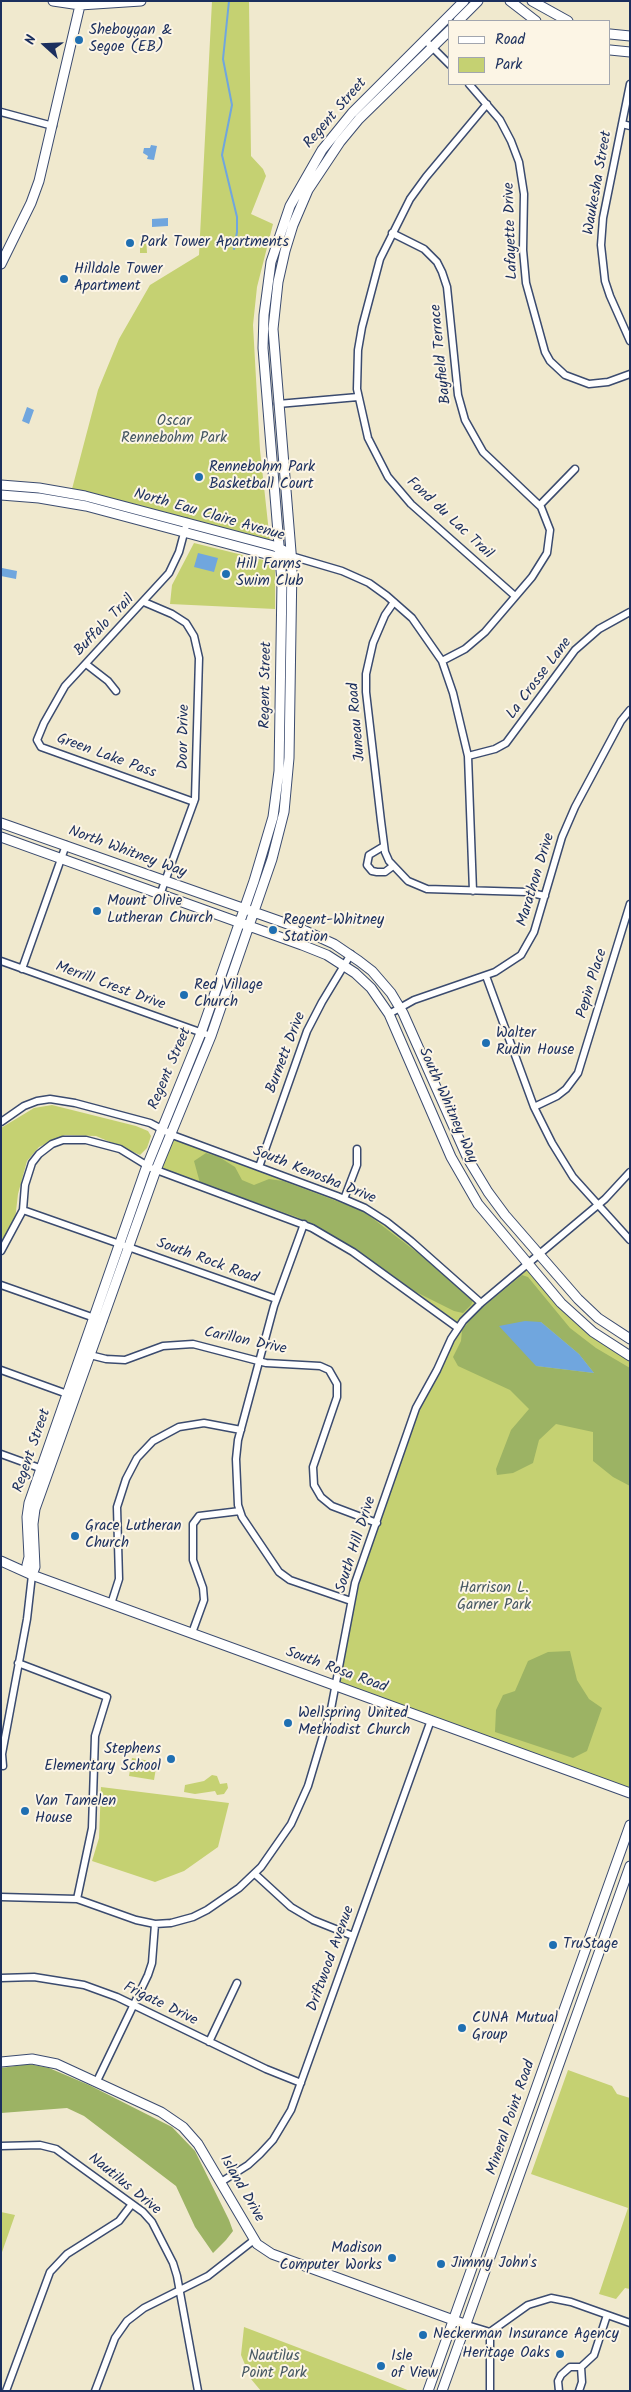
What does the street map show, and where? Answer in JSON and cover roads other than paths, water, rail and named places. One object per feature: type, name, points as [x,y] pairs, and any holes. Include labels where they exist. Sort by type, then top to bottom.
[{"type":"street","points":[[53,1],[141,1]]},
{"type":"street","name":"Regent Street","points":[[449,20],[464,1]]},
{"type":"street","points":[[459,20],[478,1]]},
{"type":"street","points":[[510,1],[535,20]]},
{"type":"street","points":[[532,1],[566,20]]},
{"type":"street","points":[[1,264],[34,196],[53,126],[82,2]]},
{"type":"street","name":"Regent Street","points":[[45,1470],[66,1394],[119,1243],[151,1168],[170,1133],[211,1036],[276,848],[287,788],[291,556],[273,346],[275,302],[284,251],[299,210],[320,170],[359,119],[429,44],[448,21]]},
{"type":"street","name":"Regent Street","points":[[32,1575],[27,1565],[30,1557],[27,1517],[91,1355],[129,1246],[161,1128],[201,1033],[268,839],[279,771],[282,582],[263,348],[265,301],[271,262],[290,206],[315,160],[333,135],[352,113],[429,44],[448,31]]},
{"type":"street","points":[[611,34],[630,36]]},
{"type":"street","points":[[429,44],[448,63]]},
{"type":"street","points":[[611,50],[630,52]]},
{"type":"street","name":"Waukesha Street","points":[[630,84],[603,218],[601,245],[605,281],[630,341]]},
{"type":"street","name":"Lafayette Drive","points":[[469,85],[487,104],[507,131],[521,172],[526,283],[545,352],[550,361],[565,375],[589,384],[608,382],[630,374]]},
{"type":"street","name":"Fond du Lac Trail","points":[[487,104],[410,199],[380,259],[366,305],[358,350],[358,397],[368,438],[388,477],[411,504],[515,596]]},
{"type":"street","points":[[1,112],[53,126]]},
{"type":"street","points":[[622,124],[630,126]]},
{"type":"street","name":"Bayfield Terrace","points":[[392,233],[424,249],[437,262],[446,281],[458,396],[469,430],[483,452],[540,506],[546,515],[550,530],[548,553],[532,577],[485,632],[465,648],[442,661]]},
{"type":"street","points":[[268,405],[358,397]]},
{"type":"street","points":[[540,506],[574,469]]},
{"type":"street","name":"North Eau Claire Avenue","points":[[1,485],[71,493],[291,556]]},
{"type":"street","name":"North Eau Claire Avenue","points":[[1,495],[39,498],[86,506],[186,527]]},
{"type":"street","name":"Buffalo Trail","points":[[38,744],[44,723],[58,696],[169,573],[179,552],[186,527]]},
{"type":"street","points":[[291,556],[356,577],[394,602],[421,629],[442,661],[453,693],[468,756],[473,891]]},
{"type":"street","name":"Door Drive","points":[[144,602],[180,618],[192,632],[197,644],[199,658],[194,802],[160,895]]},
{"type":"street","name":"Juneau Road","points":[[394,602],[385,615],[378,631],[366,674],[371,741],[384,846],[393,866],[408,881],[421,888],[527,892],[545,896]]},
{"type":"street","name":"La Crosse Lane","points":[[468,756],[495,749],[506,743],[575,650],[599,629],[630,612]]},
{"type":"street","points":[[86,664],[108,680],[116,691]]},
{"type":"street","name":"Marathon Drive","points":[[389,1014],[437,992],[486,976],[509,965],[521,955],[534,932],[562,837],[575,807],[616,730],[630,710]]},
{"type":"street","name":"Green Lake Pass","points":[[38,744],[194,802]]},
{"type":"street","name":"North Whitney Way","points":[[1,823],[244,910]]},
{"type":"street","name":"North Whitney Way","points":[[1,837],[239,923]]},
{"type":"street","points":[[22,969],[66,845]]},
{"type":"street","points":[[384,846],[369,855],[367,865],[372,871],[377,872],[385,872],[393,866]]},
{"type":"street","name":"Pepin Place","points":[[534,1107],[557,1096],[566,1089],[578,1073],[630,904]]},
{"type":"street","name":"South Whitney Way","points":[[244,910],[316,935],[351,954],[372,971],[399,1008],[468,1159],[505,1215],[578,1299],[598,1318],[630,1339]]},
{"type":"street","name":"South Whitney Way","points":[[239,923],[328,955],[345,965],[371,988],[389,1014],[451,1157],[478,1204],[529,1263],[560,1303],[584,1325],[630,1356]]},
{"type":"street","name":"Burnett Drive","points":[[259,1167],[307,1031],[351,954]]},
{"type":"street","name":"Merrill Crest Drive","points":[[1,961],[211,1036]]},
{"type":"street","points":[[486,976],[534,1107],[565,1164],[598,1205],[630,1240]]},
{"type":"street","name":"South Kenosha Drive","points":[[2,1122],[24,1106],[50,1099],[130,1117],[161,1128],[344,1199],[387,1222],[481,1303]]},
{"type":"street","points":[[1,1251],[23,1210],[24,1185],[29,1170],[39,1154],[52,1144],[72,1139],[97,1142],[120,1149],[151,1168],[304,1224],[338,1242],[458,1328]]},
{"type":"street","points":[[344,1199],[357,1165],[357,1149]]},
{"type":"street","name":"South Hill Drive","points":[[1,1897],[77,1899],[136,1920],[155,1924],[171,1923],[192,1917],[221,1901],[255,1874],[279,1844],[297,1813],[322,1744],[336,1685],[355,1583],[416,1408],[458,1328],[481,1303],[598,1205],[630,1172]]},
{"type":"street","name":"South Rock Road","points":[[23,1210],[276,1299]]},
{"type":"street","points":[[304,1224],[276,1299],[241,1430],[236,1459],[240,1512],[258,1543],[279,1572],[290,1580],[351,1601]]},
{"type":"street","points":[[1,1285],[103,1321]]},
{"type":"street","name":"Carillon Drive","points":[[80,1352],[106,1359],[124,1360],[163,1346],[184,1343],[260,1361],[285,1365],[320,1366],[329,1370],[338,1386],[337,1396],[313,1467],[314,1484],[321,1497],[332,1506],[377,1523]]},
{"type":"street","points":[[1,1370],[76,1397]]},
{"type":"street","points":[[111,1604],[119,1579],[117,1507],[122,1487],[137,1458],[161,1436],[179,1427],[204,1423],[241,1430]]},
{"type":"street","points":[[1,1454],[45,1470]]},
{"type":"street","points":[[192,1633],[204,1600],[203,1588],[193,1560],[194,1524],[199,1516],[240,1512]]},
{"type":"street","name":"South Rosa Road","points":[[1,1561],[32,1575],[630,1793]]},
{"type":"street","points":[[3,1766],[2,1754],[32,1575]]},
{"type":"street","points":[[18,1663],[107,1697],[95,1736],[92,1828],[77,1899]]},
{"type":"street","name":"Driftwood Avenue","points":[[221,2182],[248,2165],[273,2140],[291,2110],[431,1720]]},
{"type":"street","name":"Mineral Point Road","points":[[428,2391],[630,1825]]},
{"type":"street","name":"Mineral Point Road","points":[[442,2391],[630,1866]]},
{"type":"street","points":[[255,1874],[291,1908],[313,1920],[353,1936]]},
{"type":"street","points":[[97,2081],[152,1963],[155,1924]]},
{"type":"street","name":"Frigate Drive","points":[[1,1978],[34,1976],[66,1980],[101,1991],[134,2005],[266,2070],[301,2083]]},
{"type":"street","points":[[209,2042],[237,1983]]},
{"type":"street","name":"Island Drive","points":[[1,2062],[40,2060],[67,2067],[161,2112],[183,2127],[198,2144],[254,2240],[272,2254],[467,2325]]},
{"type":"street","name":"Nautilus Drive","points":[[1,2146],[40,2145],[56,2149],[147,2216],[156,2228],[173,2263],[180,2291],[198,2391]]},
{"type":"street","points":[[6,2391],[50,2272],[67,2254],[119,2221],[132,2204]]},
{"type":"street","points":[[95,2391],[115,2338],[127,2321],[144,2308],[208,2276],[254,2240]]},
{"type":"street","points":[[490,2332],[528,2305],[551,2298],[571,2302],[630,2323]]},
{"type":"street","points":[[559,2391],[557,2389],[561,2374],[570,2368],[581,2367],[594,2355],[607,2315]]},
{"type":"street","points":[[467,2325],[490,2332]]},
{"type":"street","points":[[490,2332],[490,2391]]},
{"type":"street","points":[[579,2391],[582,2382],[581,2367]]},
{"type":"water","points":[[151,145],[157,146],[154,160],[147,159],[148,156],[143,153],[144,148],[150,148]]},
{"type":"water","points":[[168,218],[168,226],[152,227],[152,219]]},
{"type":"water","points":[[27,407],[34,410],[29,424],[22,421]]},
{"type":"water","points":[[198,553],[218,558],[214,572],[194,567]]},
{"type":"water","points":[[2,568],[17,571],[16,579],[1,576]]},
{"type":"water","points":[[525,1321],[541,1322],[579,1354],[594,1373],[536,1366],[499,1326]]},
{"type":"waterway","points":[[229,1],[223,59],[232,105],[222,155],[237,217],[234,249]]},
{"type":"place","name":"Sheboygan & Segoe (EB)","points":[[79,40]]},
{"type":"place","name":"Park Tower Apartments","points":[[130,243]]},
{"type":"place","name":"Hilldale Tower Apartment","points":[[64,279]]},
{"type":"place","name":"Rennebohm Park Basketball Court","points":[[199,477]]},
{"type":"place","name":"Hill Farms Swim Club","points":[[226,574]]},
{"type":"place","name":"Mount Olive Lutheran Church","points":[[97,911]]},
{"type":"place","name":"Regent-Whitney Station","points":[[273,930]]},
{"type":"place","name":"Red Village Church","points":[[184,995]]},
{"type":"place","name":"Walter Rudin House","points":[[486,1043]]},
{"type":"place","name":"Grace Lutheran Church","points":[[75,1536]]},
{"type":"place","name":"Wellspring United Methodist Church","points":[[288,1723]]},
{"type":"place","name":"Stephens Elementary School","points":[[171,1759]]},
{"type":"place","name":"Van Tamelen House","points":[[25,1811]]},
{"type":"place","name":"TruStage","points":[[553,1945]]},
{"type":"place","name":"CUNA Mutual Group","points":[[462,2028]]},
{"type":"place","name":"Madison Computer Works","points":[[392,2258]]},
{"type":"place","name":"Jimmy John's","points":[[441,2264]]},
{"type":"place","name":"Neckerman Insurance Agency","points":[[423,2335]]},
{"type":"place","name":"Heritage Oaks","points":[[560,2354]]},
{"type":"place","name":"Isle of View","points":[[381,2366]]},
{"type":"park label","name":"Oscar Rennebohm Park","points":[[174,430]]},
{"type":"park label","name":"Harrison L. Garner Park","points":[[494,1598]]},
{"type":"park label","name":"Nautilus Point Park","points":[[274,2366]]}]
